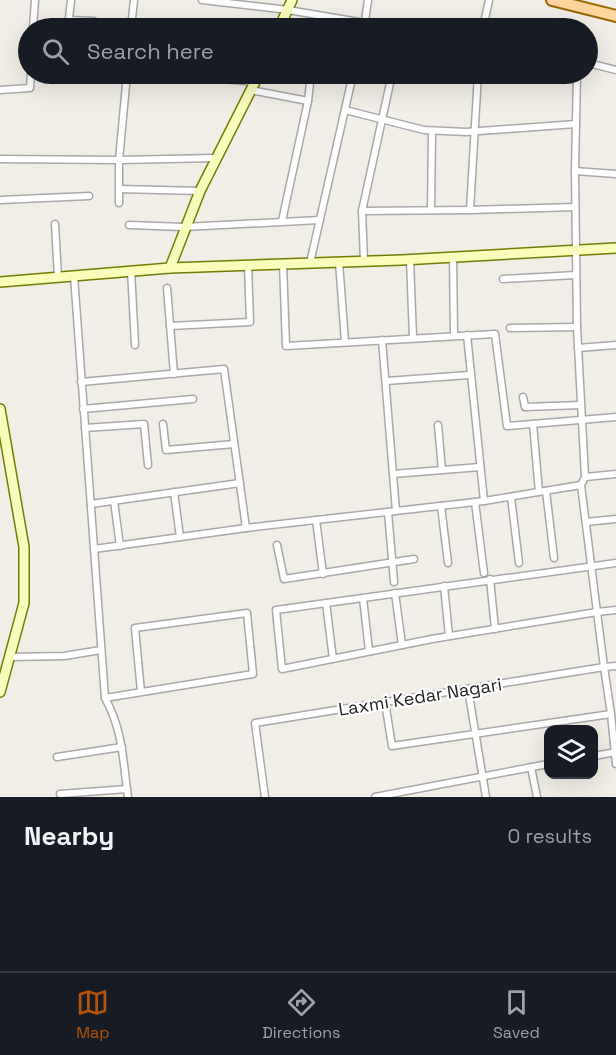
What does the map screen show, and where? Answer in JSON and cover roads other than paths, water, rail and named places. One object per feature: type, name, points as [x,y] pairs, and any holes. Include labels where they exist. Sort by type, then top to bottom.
[{"type":"main road","points":[[552,0],[616,16]]},
{"type":"street","points":[[34,18],[35,0]]},
{"type":"street","points":[[68,18],[71,0]]},
{"type":"street","points":[[132,18],[134,0]]},
{"type":"street","points":[[202,0],[232,2],[334,18]]},
{"type":"street","points":[[284,18],[292,0]]},
{"type":"street","points":[[365,18],[368,0]]},
{"type":"street","points":[[485,18],[489,0]]},
{"type":"street","points":[[598,65],[616,69]]},
{"type":"street","points":[[0,90],[30,88],[30,84]]},
{"type":"street","points":[[119,203],[119,160],[126,84]]},
{"type":"street","points":[[170,268],[184,227],[200,191],[254,84]]},
{"type":"street","points":[[261,84],[308,101]]},
{"type":"street","points":[[282,221],[310,84]]},
{"type":"street","points":[[310,263],[351,84]]},
{"type":"street","points":[[364,261],[362,211],[390,84]]},
{"type":"street","points":[[470,210],[477,84]]},
{"type":"street","points":[[577,84],[575,249],[585,477],[581,485],[616,764]]},
{"type":"street","points":[[345,110],[432,130],[474,132],[576,124]]},
{"type":"street","points":[[432,130],[432,210]]},
{"type":"street","points":[[0,159],[216,158]]},
{"type":"street","points":[[575,171],[616,174]]},
{"type":"street","points":[[119,189],[200,191]]},
{"type":"street","points":[[0,200],[89,196]]},
{"type":"street","points":[[362,211],[575,207]]},
{"type":"street","points":[[129,225],[184,227],[320,220]]},
{"type":"street","points":[[55,224],[58,277]]},
{"type":"street","points":[[0,282],[131,270],[616,248]]},
{"type":"street","points":[[453,256],[454,335]]},
{"type":"street","points":[[410,259],[413,338]]},
{"type":"street","points":[[339,262],[345,342]]},
{"type":"street","points":[[284,263],[286,346],[495,334],[507,426],[616,417]]},
{"type":"street","points":[[170,326],[250,322],[248,264]]},
{"type":"street","points":[[131,270],[135,345]]},
{"type":"street","points":[[503,279],[576,275]]},
{"type":"street","points":[[74,276],[105,698],[116,718],[128,797]]},
{"type":"street","points":[[167,288],[174,374]]},
{"type":"street","points":[[510,328],[577,327]]},
{"type":"street","points":[[467,335],[484,501]]},
{"type":"street","points":[[382,340],[396,511]]},
{"type":"street","points":[[578,348],[616,345]]},
{"type":"street","points":[[81,382],[224,369],[246,528]]},
{"type":"street","points":[[386,381],[470,375]]},
{"type":"street","points":[[523,397],[525,407],[581,405]]},
{"type":"street","points":[[83,409],[193,399]]},
{"type":"street","points":[[0,409],[24,547],[24,603],[0,692]]},
{"type":"street","points":[[85,428],[144,423],[148,465]]},
{"type":"street","points":[[163,424],[166,450],[234,444]]},
{"type":"street","points":[[533,424],[554,558]]},
{"type":"street","points":[[438,425],[442,470]]},
{"type":"street","points":[[393,474],[480,467]]},
{"type":"street","points":[[585,477],[616,474]]},
{"type":"street","points":[[91,504],[240,483]]},
{"type":"street","points":[[94,549],[246,528],[484,501],[581,485]]},
{"type":"street","points":[[174,492],[180,537]]},
{"type":"street","points":[[511,497],[519,562]]},
{"type":"street","points":[[114,501],[120,546]]},
{"type":"street","points":[[476,502],[484,573]]},
{"type":"street","points":[[441,506],[448,563]]},
{"type":"street","points":[[388,512],[394,582]]},
{"type":"street","points":[[586,522],[616,519]]},
{"type":"street","points":[[316,520],[322,574]]},
{"type":"street","points":[[277,545],[284,579],[414,559]]},
{"type":"street","points":[[616,563],[276,610],[282,669],[449,636],[616,610]]},
{"type":"street","points":[[490,579],[495,629]]},
{"type":"street","points":[[444,586],[449,636]]},
{"type":"street","points":[[395,593],[402,645]]},
{"type":"street","points":[[363,598],[369,651]]},
{"type":"street","points":[[326,603],[333,659]]},
{"type":"street","points":[[105,698],[253,674],[247,613],[135,628],[141,692]]},
{"type":"street","points":[[10,657],[64,656],[101,650]]},
{"type":"street","name":"Laxmi Kedar Nagari","points":[[265,797],[255,723],[616,666]]},
{"type":"street","points":[[468,689],[486,797]]},
{"type":"street","points":[[385,702],[392,746],[611,714]]},
{"type":"street","points":[[57,757],[122,747]]},
{"type":"street","points":[[598,755],[616,752]]},
{"type":"street","points":[[375,797],[544,765]]},
{"type":"street","points":[[531,767],[537,797]]},
{"type":"street","points":[[60,794],[127,789]]},
{"type":"street","points":[[419,789],[421,797]]}]
